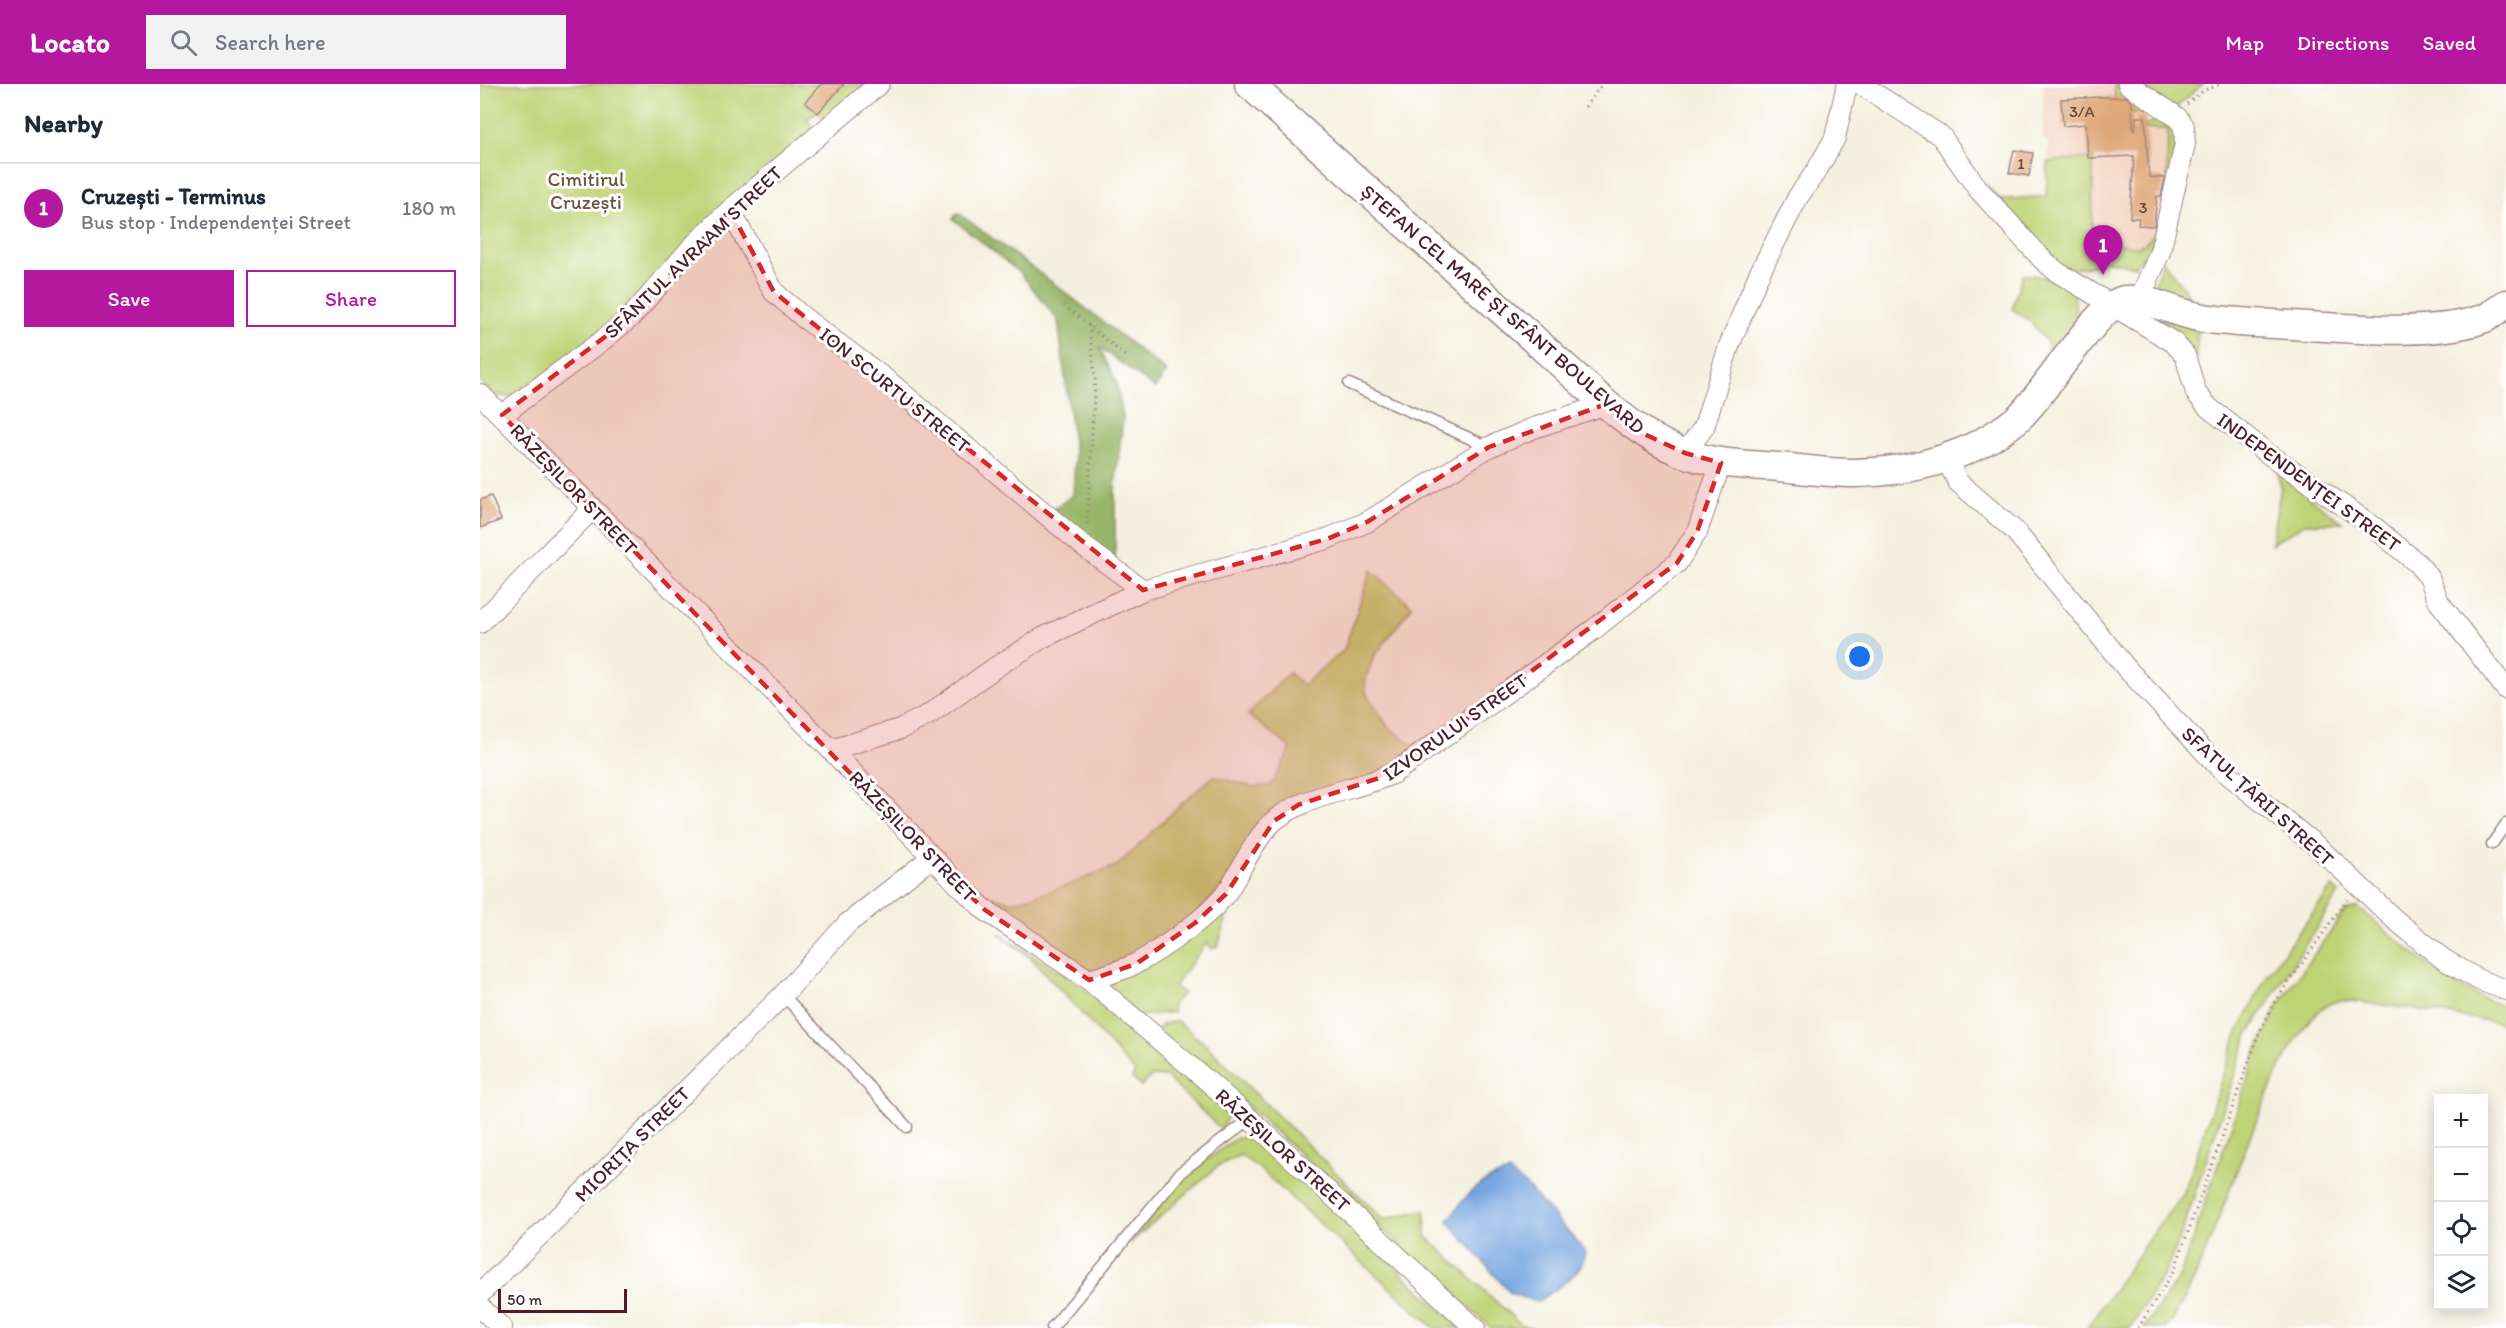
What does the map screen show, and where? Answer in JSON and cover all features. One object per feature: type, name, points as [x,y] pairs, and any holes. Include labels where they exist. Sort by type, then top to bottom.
[{"type":"street","name":"SFÂNTUL AVRAAM STREET","points":[[502,415],[603,340],[631,316],[691,248],[730,210],[879,84]]},
{"type":"street","name":"ȘTEFAN CEL MARE ȘI SFÂNT BOULEVARD","points":[[1249,84],[1606,404],[1642,433],[1685,453],[1721,463],[1853,473],[1904,468],[1946,459],[1984,442],[2017,419],[2041,393],[2090,328],[2126,302]]},
{"type":"street","points":[[1685,453],[1704,427],[1729,346],[1759,274],[1798,197],[1835,138],[1847,84]]},
{"type":"street","name":"INDEPENDENȚEI STREET","points":[[1860,84],[1941,136],[1978,189],[2043,260],[2057,272],[2126,302],[2174,342],[2185,355],[2196,393],[2209,408],[2266,453],[2374,527],[2417,563],[2429,577],[2439,602],[2506,689]]},
{"type":"street","points":[[2128,84],[2177,117],[2184,126],[2185,144],[2160,252],[2126,302],[2227,321],[2350,328],[2439,327],[2499,316]]},
{"type":"street","name":"ION SCURTU STREET","points":[[730,210],[774,292],[804,318],[888,381],[1086,548],[1143,590]]},
{"type":"street","name":"RĂZEȘILOR STREET","points":[[480,394],[831,750],[931,858],[985,910],[1089,980],[1250,1119],[1475,1328]]},
{"type":"street","points":[[831,750],[900,729],[928,715],[1042,638],[1143,590],[1328,539],[1367,522],[1489,447],[1534,428],[1606,404]]},
{"type":"street","name":"SFATUL ȚĂRII STREET","points":[[1946,459],[1958,482],[2015,531],[2127,669],[2218,766],[2319,848],[2357,885],[2443,959],[2479,980],[2506,990]]},
{"type":"street","name":"IZVORULUI STREET","points":[[1089,980],[1136,964],[1196,923],[1226,894],[1243,862],[1274,821],[1298,805],[1373,783],[1394,773],[1593,630],[1677,563],[1696,532],[1721,463]]},
{"type":"street","points":[[480,623],[592,509]]},
{"type":"street","name":"MIORIȚA STREET","points":[[480,1294],[783,995],[847,924],[931,858]]},
{"type":"street","points":[[480,1307],[502,1328]]},
{"type":"lane","points":[[1350,384],[1489,447]]},
{"type":"lane","points":[[2492,844],[2506,824]]},
{"type":"lane","points":[[783,995],[907,1127]]},
{"type":"lane","points":[[1052,1328],[1181,1172],[1250,1119]]},
{"type":"path","points":[[1585,107],[1602,84]]},
{"type":"path","points":[[2177,117],[2189,102],[2204,90],[2221,84]]},
{"type":"path","points":[[1064,305],[1128,358]]},
{"type":"path","points":[[1086,548],[1095,380],[1089,326]]},
{"type":"path","points":[[2138,1328],[2174,1271],[2259,1033],[2273,1005],[2357,885]]},
{"type":"highlighted area","points":[[730,210],[774,292],[1143,590],[1327,539],[1367,522],[1489,447],[1606,404],[1642,433],[1685,453],[1721,463],[1697,532],[1677,563],[1394,773],[1298,805],[1274,821],[1226,894],[1195,923],[1136,964],[1089,980],[985,910],[502,415],[631,317]]},
{"type":"shaded area","points":[[2044,84],[2114,84],[2115,98],[2132,97],[2133,113],[2147,112],[2146,129],[2168,129],[2166,197],[2162,223],[2146,244],[2139,247],[2109,242],[2108,246],[2100,245],[2100,241],[2091,240],[2093,158],[2048,162],[2048,143],[2042,139]]},
{"type":"green space","name":"Cimitirul Cruzești","points":[[480,84],[868,84],[826,119],[818,113],[806,119],[812,126],[811,134],[611,327],[511,397],[496,395],[480,382]]},
{"type":"green space","points":[[2114,84],[2156,107],[2147,112],[2132,113],[2131,97],[2115,98]]},
{"type":"green space","points":[[2136,84],[2203,84],[2175,108]]},
{"type":"green space","points":[[2167,116],[2178,131],[2172,172],[2167,178],[2168,129],[2146,129],[2146,124]]},
{"type":"green space","points":[[2093,158],[2092,240],[2101,241],[2101,245],[2108,246],[2109,242],[2140,246],[2150,239],[2162,223],[2149,251],[2135,266],[2097,259],[2096,265],[2064,271],[1985,184],[2001,200],[2046,196],[2048,162]]},
{"type":"green space","points":[[958,213],[1057,286],[1167,372],[1155,388],[1099,347],[1116,381],[1123,418],[1115,487],[1115,564],[1051,511],[1073,495],[1075,459],[1058,320],[1020,273],[953,219]]},
{"type":"green space","points":[[2163,261],[2200,310],[2158,294],[2155,282]]},
{"type":"green space","points":[[2023,274],[2054,279],[2074,287],[2076,316],[2070,332],[2039,374],[2048,343],[2030,321],[2012,309]]},
{"type":"green space","points":[[2142,317],[2198,324],[2196,359],[2172,328]]},
{"type":"green space","points":[[2277,473],[2342,522],[2304,524],[2271,544],[2281,487]]},
{"type":"green space","points":[[1371,570],[1412,606],[1373,658],[1365,681],[1366,693],[1388,727],[1416,747],[1375,775],[1301,799],[1194,917],[1134,959],[1087,971],[998,911],[981,894],[1013,902],[1066,886],[1118,865],[1182,803],[1214,776],[1253,787],[1271,785],[1291,748],[1248,715],[1289,673],[1303,685],[1344,650]]},
{"type":"green space","points":[[2332,887],[2339,893],[2248,1034],[2179,1241],[2163,1276],[2130,1328],[2087,1328],[2158,1226],[2183,1195],[2236,1036],[2268,974]]},
{"type":"green space","points":[[1235,890],[1218,946],[1212,949],[1207,942],[1174,986],[1183,993],[1172,1006],[1173,1012],[1140,1016],[1101,983]]},
{"type":"green space","points":[[2357,907],[2447,978],[2486,1000],[2506,1006],[2506,1024],[2348,1001],[2339,1001],[2315,1015],[2291,1047],[2268,1093],[2185,1299],[2166,1328],[2144,1328],[2180,1276],[2257,1051],[2279,1004],[2345,911]]},
{"type":"green space","points":[[999,934],[1080,985],[1229,1112],[1222,1130],[1166,1077],[1152,1076],[1141,1086],[1132,1078],[1135,1072],[1032,959]]},
{"type":"green space","points":[[1177,1021],[1205,1044],[1383,1219],[1425,1210],[1426,1236],[1520,1324],[1532,1328],[1491,1328],[1243,1102],[1157,1031],[1162,1025]]},
{"type":"green space","points":[[1255,1135],[1460,1328],[1434,1328],[1260,1169],[1240,1155],[1218,1166],[1129,1244],[1184,1177],[1236,1138]]},
{"type":"water","points":[[1509,1172],[1526,1185],[1585,1251],[1584,1260],[1574,1274],[1537,1302],[1510,1293],[1448,1221],[1480,1184]]},
{"type":"building","points":[[821,84],[844,84],[818,113],[805,102]]},
{"type":"building","points":[[2126,97],[2132,101],[2133,130],[2135,130],[2136,117],[2145,117],[2149,177],[2165,178],[2161,196],[2157,196],[2154,226],[2138,225],[2139,218],[2130,218],[2134,156],[2088,158],[2086,124],[2063,126],[2061,99]]},
{"type":"building","points":[[2014,150],[2033,153],[2029,176],[2009,173]]},
{"type":"building","points":[[491,496],[501,520],[480,528],[480,500]]},
{"type":"place","name":"Cruzești - Terminus","points":[[2103,275]]}]
